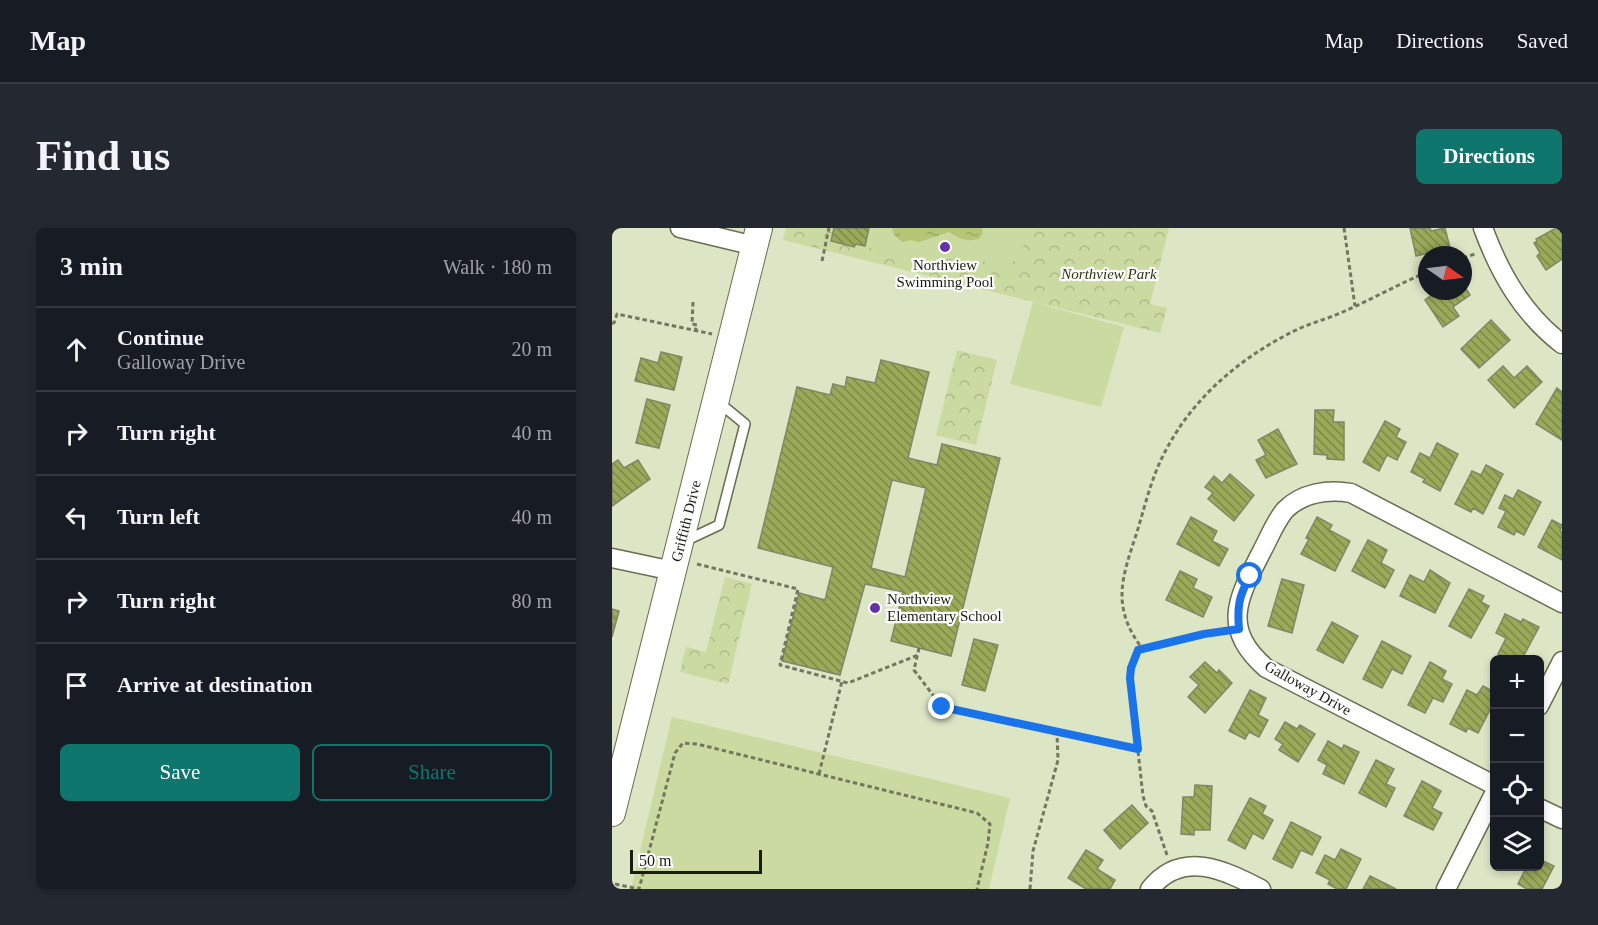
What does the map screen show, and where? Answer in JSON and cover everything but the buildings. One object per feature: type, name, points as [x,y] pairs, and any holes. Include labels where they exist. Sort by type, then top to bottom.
[{"type":"street","points":[[681,228],[757,237]]},
{"type":"street","points":[[1483,228],[1499,266],[1516,296],[1534,319],[1562,344]]},
{"type":"street","name":"Griffith Drive","points":[[612,813],[684,567],[680,543],[757,237]]},
{"type":"street","name":"Galloway Drive","points":[[1490,783],[1266,668],[1252,656],[1239,629],[1237,611],[1240,595],[1282,513],[1293,502],[1324,491],[1338,490],[1351,493],[1562,603]]},
{"type":"street","points":[[612,558],[684,567]]},
{"type":"street","points":[[1544,696],[1562,661]]},
{"type":"street","points":[[1446,889],[1490,802]]},
{"type":"street","points":[[1544,810],[1562,819]]},
{"type":"street","points":[[1150,889],[1156,882],[1182,867],[1213,868],[1237,876],[1261,889]]},
{"type":"lane","points":[[680,543],[719,525],[742,435],[745,423],[716,400]]},
{"type":"path","points":[[822,261],[829,228]]},
{"type":"path","points":[[1344,228],[1354,306]]},
{"type":"path","points":[[1173,871],[1152,811],[1146,806],[1143,796],[1130,678],[1139,644],[1125,620],[1121,605],[1125,574],[1159,464],[1176,432],[1203,397],[1232,370],[1292,332],[1418,276]]},
{"type":"path","points":[[693,302],[692,324],[697,325],[695,331]]},
{"type":"path","points":[[613,324],[617,314],[714,335]]},
{"type":"path","points":[[684,567],[798,589],[780,665],[848,683],[918,655]]},
{"type":"path","points":[[1138,650],[1204,634],[1239,629]]},
{"type":"path","points":[[919,648],[914,670],[942,707],[1138,749]]},
{"type":"path","points":[[819,774],[842,681]]},
{"type":"path","points":[[1030,889],[1033,851],[1058,760],[1058,733]]},
{"type":"path","points":[[615,884],[639,889],[675,753],[683,743],[696,744],[977,813],[990,824],[977,889]]},
{"type":"green space","name":"Northview Park","points":[[786,228],[1169,228],[1150,304],[1167,308],[1160,333],[783,240]]},
{"type":"green space","name":"Northview Swimming Pool","points":[[834,228],[1027,228],[1023,247],[1018,257],[1009,264],[1002,265],[947,255],[924,261],[856,244],[854,247],[831,241]]},
{"type":"green space","points":[[1033,302],[1124,327],[1101,407],[1010,384]]},
{"type":"green space","points":[[957,350],[997,360],[976,445],[936,435]]},
{"type":"green space","points":[[725,577],[752,584],[728,684],[680,672],[686,647],[706,652]]},
{"type":"green space","points":[[672,717],[1010,798],[989,889],[631,889]]},
{"type":"water","points":[[892,228],[982,228],[983,233],[979,239],[975,240],[963,239],[949,232],[919,242],[910,240],[903,242],[895,236]]},
{"type":"place","name":"Northview Swimming Pool","points":[[945,247]]},
{"type":"place","name":"Northview Elementary School","points":[[875,608]]},
{"type":"route","points":[[942,707],[1138,749],[1130,678],[1138,650],[1204,634],[1239,629],[1237,611],[1240,595],[1250,576]]}]
